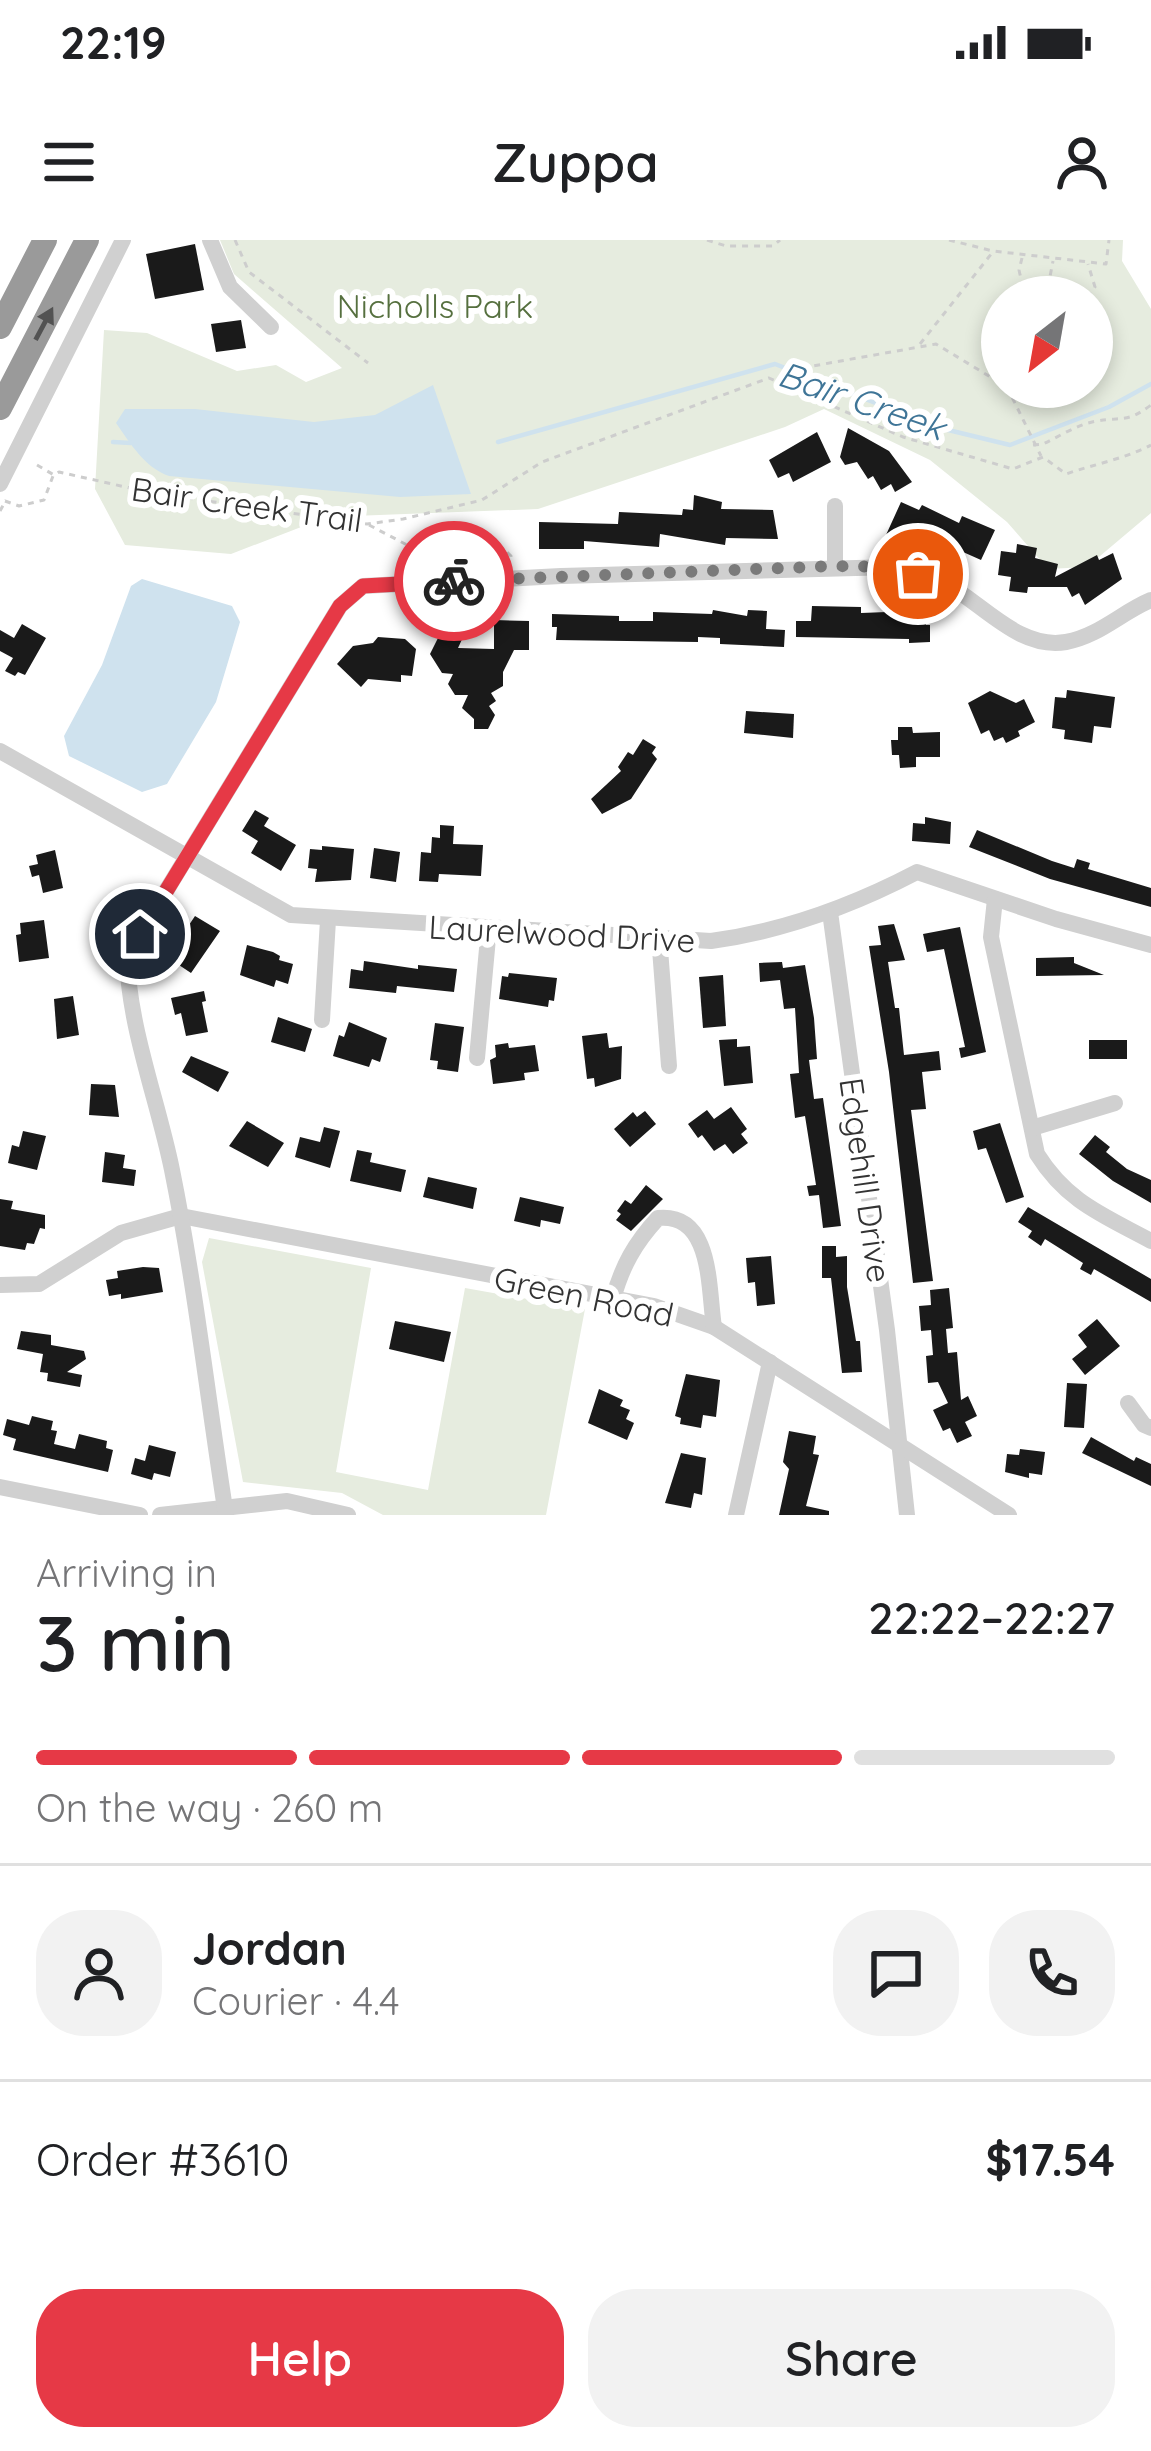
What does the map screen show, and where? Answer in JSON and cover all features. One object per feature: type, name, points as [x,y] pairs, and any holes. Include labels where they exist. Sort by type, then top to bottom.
[{"type":"highway","points":[[0,327],[45,240]]},
{"type":"highway","points":[[0,408],[87,240]]},
{"type":"street","points":[[2,493],[123,240]]},
{"type":"street","points":[[210,240],[230,287],[271,327]]},
{"type":"street","points":[[835,506],[835,566]]},
{"type":"street","points":[[225,1511],[181,1216],[161,1114],[127,984],[127,956],[340,606],[363,586],[894,567],[943,581],[1002,625],[1033,638],[1063,643],[1106,627],[1151,599]]},
{"type":"street","name":"Laurelwood Drive","points":[[0,751],[291,915],[711,941],[748,936],[830,913],[917,872],[995,899]]},
{"type":"street","points":[[1151,945],[995,899],[991,938],[1037,1154],[1073,1199],[1151,1241]]},
{"type":"street","name":"Edgehill Drive","points":[[830,913],[887,1330],[907,1515]]},
{"type":"street","points":[[322,1020],[328,920]]},
{"type":"street","points":[[477,1058],[489,928]]},
{"type":"street","points":[[659,936],[669,1066]]},
{"type":"street","points":[[1032,1128],[1115,1102]]},
{"type":"street","points":[[0,1285],[39,1284],[121,1232],[181,1216]]},
{"type":"street","name":"Green Road","points":[[181,1216],[654,1306],[714,1327],[1009,1515]]},
{"type":"street","points":[[614,1299],[625,1261],[641,1236],[658,1218],[672,1217],[691,1227],[700,1239],[714,1327]]},
{"type":"street","points":[[736,1515],[770,1362]]},
{"type":"street","points":[[1127,1402],[1151,1428]]},
{"type":"street","points":[[0,1487],[140,1515]]},
{"type":"street","points":[[160,1515],[287,1501],[347,1515]]},
{"type":"path","points":[[235,240],[249,272],[368,363]]},
{"type":"path","points":[[707,240],[726,246],[773,247],[780,240]]},
{"type":"path","points":[[949,240],[993,251],[1106,264],[1108,240]]},
{"type":"path","points":[[918,346],[993,251]]},
{"type":"path","points":[[1020,276],[1023,255]]},
{"type":"path","points":[[1050,276],[1053,258]]},
{"type":"path","points":[[1088,262],[1092,276]]},
{"type":"path","points":[[918,346],[936,344],[981,371]]},
{"type":"path","name":"Bair Creek Trail","points":[[37,465],[54,475],[59,472],[152,493],[367,524],[482,500],[542,462],[769,378],[778,382],[807,367],[918,346]]},
{"type":"path","points":[[778,382],[903,437],[1013,469],[1042,458]]},
{"type":"path","points":[[1033,445],[1100,420],[1134,417],[1151,405]]},
{"type":"path","points":[[1017,408],[1042,458],[1066,474],[1151,445]]},
{"type":"path","points":[[2,493],[19,506],[44,500],[54,475]]},
{"type":"path","points":[[367,524],[410,547],[506,551],[511,556],[508,568]]},
{"type":"green space","name":"Nicholls Park","points":[[220,240],[1123,240],[1122,261],[1151,309],[1151,513],[1087,567],[1048,569],[1007,522],[930,460],[824,409],[785,427],[538,509],[327,517],[231,554],[125,545],[95,489],[104,330],[147,333],[237,371],[276,365],[306,382],[342,368],[234,274]]},
{"type":"green space","points":[[209,1238],[371,1268],[336,1472],[428,1490],[465,1288],[585,1309],[546,1515],[383,1515],[342,1493],[243,1482],[202,1262]]},
{"type":"water","points":[[433,385],[471,494],[400,497],[169,476],[145,461],[116,423],[125,409],[195,409],[314,422],[375,415]]},
{"type":"water","points":[[142,579],[232,606],[240,622],[216,702],[167,784],[142,792],[69,756],[64,736],[102,665],[131,586]]},
{"type":"building","points":[[195,244],[204,290],[155,299],[146,254]]},
{"type":"building","points":[[241,320],[246,348],[216,352],[211,324]]},
{"type":"building","points":[[848,428],[889,451],[912,482],[895,492],[891,484],[881,490],[857,462],[845,465],[840,457]]},
{"type":"building","points":[[817,432],[831,462],[793,482],[789,473],[778,478],[769,460]]},
{"type":"building","points":[[694,495],[722,502],[721,509],[773,510],[778,539],[726,538],[725,545],[660,534],[659,547],[584,541],[584,549],[539,549],[539,522],[618,524],[619,512],[682,515],[683,509],[693,510]]},
{"type":"building","points":[[901,502],[919,510],[922,505],[959,523],[962,516],[995,530],[981,560],[963,552],[960,559],[946,552],[949,547],[922,535],[918,544],[900,535],[897,541],[886,535]]},
{"type":"building","points":[[1017,544],[1037,548],[1035,558],[1058,564],[1055,577],[1097,555],[1099,560],[1113,553],[1122,579],[1085,605],[1079,593],[1072,597],[1067,587],[1009,591],[1011,577],[998,575],[1001,551],[1016,553]]},
{"type":"building","points":[[812,606],[861,607],[861,613],[887,612],[887,608],[919,611],[919,615],[926,614],[926,625],[930,625],[930,642],[796,637],[796,621],[811,621]]},
{"type":"building","points":[[713,610],[747,616],[748,610],[767,611],[766,629],[785,630],[784,647],[720,644],[720,638],[698,637],[698,642],[556,640],[557,627],[552,627],[552,614],[653,621],[653,612],[712,614]]},
{"type":"building","points":[[494,620],[529,621],[529,650],[514,650],[503,672],[503,686],[491,693],[496,701],[489,706],[495,715],[488,729],[474,729],[474,719],[462,708],[468,695],[455,695],[448,684],[453,674],[442,673],[430,654],[440,634],[449,628],[464,635],[458,648],[494,649]]},
{"type":"building","points":[[22,624],[46,638],[25,675],[18,672],[15,676],[5,671],[13,658],[0,651],[0,630],[14,638]]},
{"type":"building","points":[[378,637],[405,639],[416,649],[412,676],[401,675],[401,682],[368,679],[361,687],[337,664],[353,646],[373,643]]},
{"type":"building","points":[[1067,690],[1115,697],[1111,728],[1094,726],[1092,743],[1064,739],[1065,730],[1052,728],[1055,697],[1066,698]]},
{"type":"building","points":[[990,691],[1016,703],[1024,699],[1035,722],[1006,743],[1003,737],[994,741],[989,730],[981,734],[968,703]]},
{"type":"building","points":[[746,711],[794,714],[793,738],[744,733]]},
{"type":"building","points":[[898,727],[912,727],[913,733],[940,732],[940,757],[916,757],[916,767],[900,768],[899,755],[892,755],[891,740],[898,740]]},
{"type":"building","points":[[643,739],[656,747],[652,753],[657,759],[631,799],[602,814],[591,799],[621,771],[618,767],[628,752],[633,755]]},
{"type":"building","points":[[255,810],[269,818],[264,826],[296,845],[281,871],[251,853],[258,841],[242,831]]},
{"type":"building","points":[[925,817],[951,822],[950,844],[912,841],[913,823],[925,824]]},
{"type":"building","points":[[440,825],[454,826],[453,844],[483,845],[481,876],[439,874],[438,882],[419,881],[421,852],[431,853],[432,837],[440,838]]},
{"type":"building","points":[[977,830],[1052,861],[1074,868],[1077,859],[1090,863],[1088,869],[1151,888],[1151,907],[1050,879],[969,847]]},
{"type":"building","points":[[322,846],[354,849],[351,880],[315,882],[317,869],[308,868],[310,849],[322,850]]},
{"type":"building","points":[[374,848],[400,852],[396,882],[370,878]]},
{"type":"building","points":[[55,850],[63,888],[43,893],[39,875],[32,877],[29,866],[38,864],[36,855]]},
{"type":"building","points":[[195,916],[220,931],[191,973],[176,963],[184,951],[175,946]]},
{"type":"building","points":[[44,920],[49,958],[19,962],[16,935],[21,934],[20,923]]},
{"type":"building","points":[[894,924],[905,960],[888,962],[904,1055],[939,1051],[941,1070],[922,1072],[926,1109],[911,1110],[933,1281],[913,1283],[869,946],[881,945],[878,926]]},
{"type":"building","points":[[960,927],[986,1052],[961,1058],[959,1048],[965,1047],[944,949],[927,952],[923,934]]},
{"type":"building","points":[[247,945],[293,964],[288,984],[276,980],[274,987],[240,975]]},
{"type":"building","points":[[1074,957],[1074,963],[1104,975],[1036,976],[1036,958]]},
{"type":"building","points":[[364,961],[457,969],[454,992],[397,986],[396,993],[349,988],[351,969],[363,971]]},
{"type":"building","points":[[782,962],[783,968],[805,965],[817,1059],[809,1060],[814,1099],[823,1098],[841,1226],[823,1228],[819,1195],[809,1196],[807,1186],[816,1185],[805,1116],[795,1118],[790,1074],[799,1073],[795,1008],[784,1009],[780,980],[760,982],[759,963]]},
{"type":"building","points":[[723,975],[726,1026],[703,1028],[699,977]]},
{"type":"building","points":[[502,976],[557,978],[554,1001],[549,1000],[548,1007],[499,999]]},
{"type":"building","points":[[204,991],[208,1032],[186,1036],[181,1013],[175,1015],[171,998]]},
{"type":"building","points":[[73,996],[79,1035],[57,1039],[54,999]]},
{"type":"building","points":[[278,1017],[312,1029],[305,1052],[271,1042]]},
{"type":"building","points":[[349,1022],[387,1038],[380,1062],[372,1059],[369,1067],[333,1056]]},
{"type":"building","points":[[435,1023],[464,1027],[458,1072],[437,1069],[438,1061],[430,1060]]},
{"type":"building","points":[[607,1033],[609,1048],[622,1046],[621,1079],[595,1087],[594,1078],[587,1079],[582,1036]]},
{"type":"building","points":[[737,1039],[737,1047],[750,1046],[753,1083],[724,1086],[719,1040]]},
{"type":"building","points":[[1089,1040],[1127,1040],[1127,1059],[1089,1059]]},
{"type":"building","points":[[508,1043],[509,1048],[535,1045],[539,1071],[524,1073],[525,1080],[493,1084],[490,1060],[496,1057],[495,1045]]},
{"type":"building","points":[[191,1056],[229,1072],[218,1092],[182,1072]]},
{"type":"building","points":[[91,1084],[115,1085],[119,1117],[89,1115]]},
{"type":"building","points":[[731,1107],[747,1129],[741,1134],[748,1143],[733,1154],[725,1144],[714,1151],[688,1124],[707,1110],[714,1119]]},
{"type":"building","points":[[645,1111],[656,1124],[630,1147],[614,1129],[633,1112],[637,1117]]},
{"type":"building","points":[[247,1121],[284,1143],[268,1167],[229,1146]]},
{"type":"building","points":[[1000,1123],[1024,1197],[1006,1203],[986,1148],[978,1150],[973,1131]]},
{"type":"building","points":[[324,1127],[340,1131],[330,1168],[295,1157],[300,1137],[320,1142]]},
{"type":"building","points":[[23,1131],[46,1136],[37,1170],[8,1163],[12,1145],[19,1147]]},
{"type":"building","points":[[1095,1135],[1110,1147],[1106,1152],[1127,1169],[1151,1180],[1151,1203],[1079,1154]]},
{"type":"building","points":[[357,1150],[372,1153],[370,1162],[406,1170],[401,1192],[350,1181]]},
{"type":"building","points":[[105,1152],[125,1155],[123,1168],[136,1170],[134,1186],[102,1182]]},
{"type":"building","points":[[428,1177],[477,1188],[473,1209],[423,1197]]},
{"type":"building","points":[[646,1185],[663,1199],[631,1231],[616,1220],[621,1214],[617,1211],[625,1200],[631,1204]]},
{"type":"building","points":[[520,1197],[564,1207],[560,1224],[541,1220],[540,1227],[514,1221]]},
{"type":"building","points":[[0,1199],[13,1201],[11,1209],[45,1215],[45,1229],[40,1228],[34,1244],[27,1243],[25,1250],[0,1246]]},
{"type":"building","points":[[1028,1207],[1151,1279],[1151,1302],[1094,1269],[1091,1275],[1080,1269],[1083,1263],[1045,1239],[1041,1246],[1028,1237],[1032,1231],[1018,1222]]},
{"type":"building","points":[[822,1246],[836,1246],[836,1257],[847,1256],[847,1287],[862,1372],[842,1373],[831,1278],[822,1278]]},
{"type":"building","points":[[771,1256],[775,1304],[757,1306],[755,1282],[748,1283],[746,1258]]},
{"type":"building","points":[[159,1268],[163,1292],[121,1299],[121,1294],[109,1296],[106,1280],[118,1278],[117,1271]]},
{"type":"building","points":[[949,1288],[953,1328],[946,1329],[948,1353],[957,1352],[961,1400],[968,1396],[977,1416],[965,1422],[972,1436],[957,1443],[950,1428],[943,1431],[933,1410],[948,1403],[938,1382],[928,1383],[931,1330],[921,1331],[919,1306],[931,1305],[930,1290]]},
{"type":"building","points":[[1097,1319],[1120,1346],[1085,1375],[1072,1359],[1087,1347],[1078,1335]]},
{"type":"building","points":[[395,1321],[451,1332],[444,1362],[389,1349]]},
{"type":"building","points":[[21,1331],[51,1335],[51,1345],[84,1351],[86,1359],[67,1372],[82,1375],[80,1387],[47,1381],[48,1373],[40,1372],[43,1354],[17,1349]]},
{"type":"building","points":[[686,1374],[720,1380],[716,1417],[703,1415],[701,1428],[680,1424],[681,1418],[675,1416]]},
{"type":"building","points":[[1067,1383],[1087,1384],[1084,1428],[1064,1427]]},
{"type":"building","points":[[599,1389],[623,1400],[620,1406],[630,1410],[626,1419],[634,1423],[627,1440],[588,1423]]},
{"type":"building","points":[[32,1416],[53,1421],[54,1444],[75,1449],[79,1434],[107,1441],[106,1448],[113,1450],[108,1472],[13,1450],[16,1439],[3,1435],[7,1419],[29,1425]]},
{"type":"building","points":[[789,1431],[816,1436],[813,1454],[819,1455],[806,1506],[829,1511],[829,1515],[779,1515],[789,1469],[783,1462]]},
{"type":"building","points":[[1091,1437],[1134,1461],[1136,1457],[1151,1464],[1151,1486],[1082,1453]]},
{"type":"building","points":[[149,1445],[176,1452],[170,1477],[154,1473],[152,1480],[131,1474],[135,1458],[145,1461]]},
{"type":"building","points":[[1020,1449],[1045,1452],[1042,1475],[1029,1473],[1029,1478],[1005,1472],[1007,1454],[1019,1455]]},
{"type":"building","points":[[681,1453],[706,1458],[702,1495],[694,1493],[691,1508],[665,1503]]},
{"type":"waterway","name":"Bair Creek","points":[[498,442],[775,364],[940,428],[1010,445],[1109,407],[1151,384]]},
{"type":"waterway","name":"Bair Creek","points":[[113,442],[131,443]]},
{"type":"way so far","points":[[454,581],[835,566],[894,567],[918,574]]},
{"type":"route","points":[[140,934],[340,606],[363,586],[454,581]]}]
